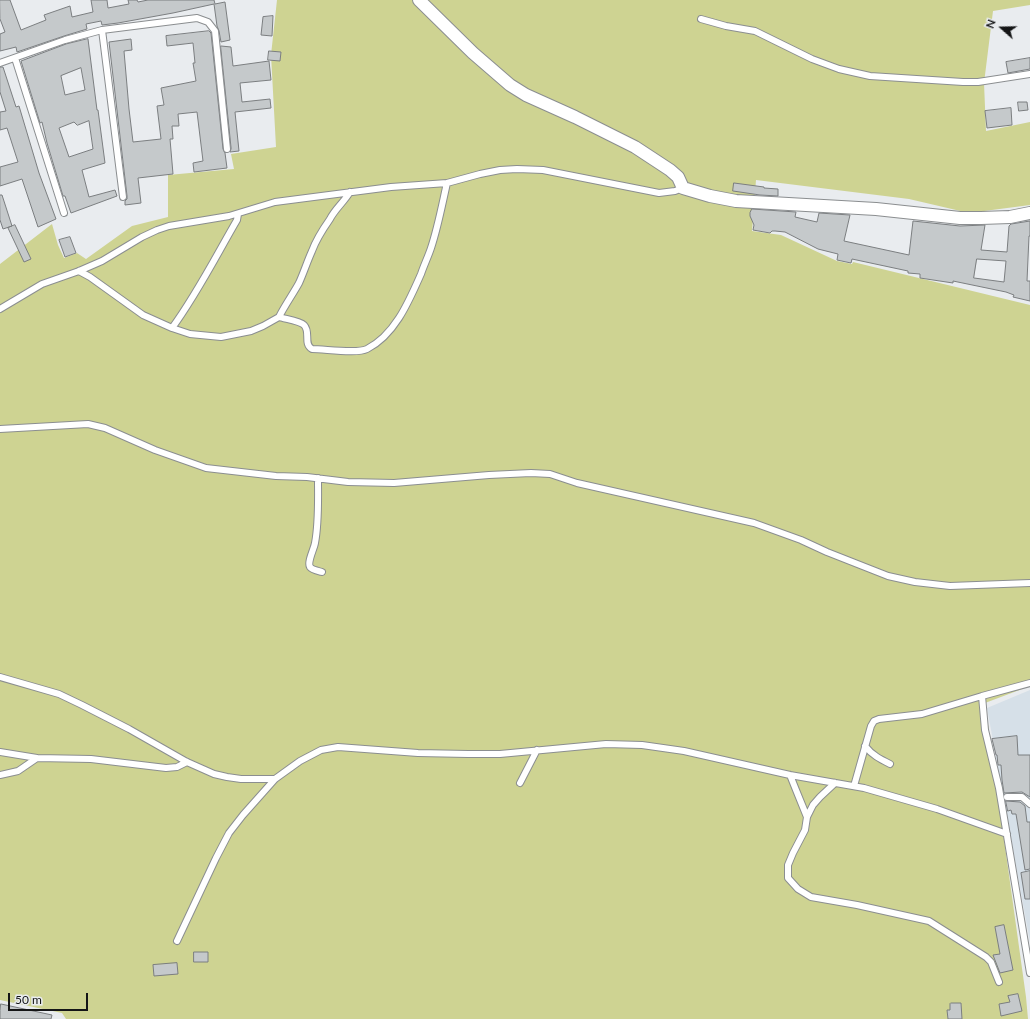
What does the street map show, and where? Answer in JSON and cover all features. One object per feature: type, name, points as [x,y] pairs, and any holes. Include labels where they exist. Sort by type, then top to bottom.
[{"type":"street","points":[[419,0],[473,53],[510,85],[526,95],[575,117],[635,147],[670,170],[678,177],[683,188],[710,196],[736,201],[868,208],[960,218],[1010,217],[1030,213]]},
{"type":"lane","points":[[0,63],[65,40],[102,30],[197,18],[208,22],[215,31],[227,149]]},
{"type":"lane","points":[[701,19],[726,26],[755,31],[812,59],[839,69],[870,76],[978,82],[1030,74]]},
{"type":"lane","points":[[102,30],[123,196]]},
{"type":"lane","points":[[15,58],[64,213]]},
{"type":"lane","points":[[0,309],[42,284],[102,261],[123,247],[157,230],[170,226],[230,216],[275,202],[391,187],[447,184],[480,174],[500,170],[517,169],[543,170],[659,193],[675,191],[683,188]]},
{"type":"lane","points":[[279,317],[299,322],[304,325],[307,332],[307,344],[312,349],[362,351],[381,340],[400,318],[415,287],[431,249],[447,184]]},
{"type":"lane","points":[[79,271],[143,315],[172,328],[190,334],[221,337],[251,331],[279,317],[299,283],[312,250],[322,232],[331,217],[345,201],[350,192]]},
{"type":"lane","points":[[172,328],[210,269],[237,220],[238,214]]},
{"type":"lane","points":[[0,429],[88,424],[105,428],[155,450],[206,468],[348,482],[394,483],[489,475],[531,473],[550,474],[577,483],[754,523],[801,540],[888,576],[915,582],[950,586],[1030,583]]},
{"type":"lane","points":[[318,478],[317,533],[310,559],[310,565],[312,568],[322,572]]},
{"type":"lane","points":[[0,677],[58,694],[129,729],[187,762],[214,774],[227,778],[275,779]]},
{"type":"lane","points":[[854,786],[871,726],[874,721],[879,719],[922,714],[1030,683]]},
{"type":"lane","points":[[982,696],[985,730],[999,788],[1030,973]]},
{"type":"lane","points":[[177,941],[216,858],[230,833],[243,815],[275,779],[300,761],[321,750],[338,747],[418,753],[500,754],[606,744],[642,745],[684,751],[790,775],[864,788],[937,809],[1007,834]]},
{"type":"lane","points":[[865,746],[874,756],[890,764]]},
{"type":"lane","points":[[520,783],[537,750]]},
{"type":"lane","points":[[0,752],[36,758],[91,759],[166,768],[176,767],[187,762]]},
{"type":"lane","points":[[0,775],[18,771],[36,758]]},
{"type":"lane","points":[[790,775],[807,817]]},
{"type":"lane","points":[[835,783],[817,801],[807,817],[805,830],[788,865],[788,878],[798,889],[811,897],[857,905],[929,921],[986,957],[991,962],[999,982]]},
{"type":"lane","points":[[1007,798],[1022,797],[1030,804]]},
{"type":"shaded area","points":[[1030,690],[1030,942],[987,708]]},
{"type":"green space","points":[[277,0],[1030,0],[1030,5],[993,11],[984,83],[986,131],[1030,122],[1030,205],[969,213],[909,199],[756,180],[752,231],[781,235],[837,261],[852,264],[853,262],[1030,305],[1030,686],[985,703],[1028,1019],[66,1019],[62,1013],[0,1000],[0,264],[52,224],[58,245],[64,258],[77,253],[86,259],[132,226],[168,217],[168,175],[234,169],[231,154],[276,147],[271,55]]},
{"type":"building","points":[[0,0],[10,0],[21,30],[46,20],[44,15],[70,6],[72,17],[93,12],[91,0],[107,0],[108,8],[129,4],[128,0],[137,0],[138,2],[148,0],[214,0],[215,4],[225,2],[230,40],[221,42],[214,4],[118,23],[102,25],[101,21],[86,24],[87,29],[17,52],[16,47],[0,51],[0,34],[5,32],[0,19]]},
{"type":"building","points":[[273,16],[272,36],[261,35],[263,17]]},
{"type":"building","points":[[209,31],[211,33],[223,149],[227,168],[194,172],[193,163],[203,161],[197,112],[178,114],[179,126],[172,126],[173,139],[170,139],[173,174],[138,178],[141,203],[125,205],[127,196],[109,42],[131,39],[132,50],[124,51],[133,142],[161,139],[157,106],[164,105],[161,88],[196,81],[193,63],[195,63],[193,43],[167,46],[166,36]]},
{"type":"building","points":[[88,39],[105,163],[82,170],[89,197],[115,190],[117,196],[71,213],[65,196],[63,196],[42,122],[40,123],[21,61],[66,44]],"holes":[[[81,68],[85,90],[65,95],[61,76]],[[89,121],[93,149],[69,157],[59,128],[74,122],[77,125]]]},
{"type":"building","points":[[221,46],[231,47],[233,66],[269,61],[271,80],[240,83],[242,102],[270,99],[271,108],[235,112],[239,151],[230,152],[231,149]]},
{"type":"building","points":[[269,51],[281,52],[280,61],[268,60]]},
{"type":"building","points":[[1030,58],[1030,69],[1008,73],[1006,62]]},
{"type":"building","points":[[0,67],[3,67],[16,107],[19,106],[39,173],[56,219],[38,227],[22,179],[0,186],[0,167],[18,162],[7,128],[0,130],[0,112],[6,111],[0,92]]},
{"type":"building","points":[[1018,102],[1027,102],[1028,110],[1019,111]]},
{"type":"building","points":[[1011,108],[1012,125],[987,128],[985,111]]},
{"type":"building","points":[[734,183],[778,189],[778,196],[733,191]]},
{"type":"building","points":[[0,195],[2,195],[12,226],[3,229],[0,220]]},
{"type":"building","points":[[752,209],[796,212],[795,217],[817,222],[819,213],[850,215],[844,241],[909,255],[913,221],[960,226],[985,225],[981,250],[1007,252],[1009,226],[1011,224],[1030,221],[1027,281],[1030,281],[1030,301],[1013,297],[1014,295],[1006,292],[953,281],[953,283],[920,278],[920,274],[908,273],[908,271],[852,259],[851,263],[837,260],[838,254],[818,249],[785,232],[772,231],[770,233],[753,230],[754,225],[750,213]],"holes":[[[977,259],[1006,261],[1004,282],[974,278]]]},
{"type":"building","points":[[15,225],[31,259],[24,262],[8,228]]},
{"type":"building","points":[[70,237],[76,253],[65,257],[59,240]]},
{"type":"building","points":[[1017,736],[1018,755],[1030,755],[1030,797],[1022,792],[1004,793],[1001,765],[998,765],[997,755],[992,739]]},
{"type":"building","points":[[1006,801],[1020,802],[1025,806],[1027,822],[1030,822],[1030,869],[1025,870],[1016,814],[1012,814],[1011,810],[1008,811]]},
{"type":"building","points":[[1030,871],[1030,899],[1025,899],[1021,873]]},
{"type":"building","points":[[1004,925],[1013,970],[1000,973],[993,955],[1000,954],[995,927]]},
{"type":"building","points":[[194,952],[208,952],[208,962],[194,962]]},
{"type":"building","points":[[177,963],[178,974],[154,976],[153,965]]},
{"type":"building","points":[[1018,994],[1022,1011],[1001,1016],[999,1004],[1010,1002],[1008,996]]},
{"type":"building","points":[[951,1003],[961,1003],[962,1019],[948,1019],[947,1010],[950,1010]]},
{"type":"building","points":[[1,1004],[52,1015],[51,1019],[0,1019]]}]
